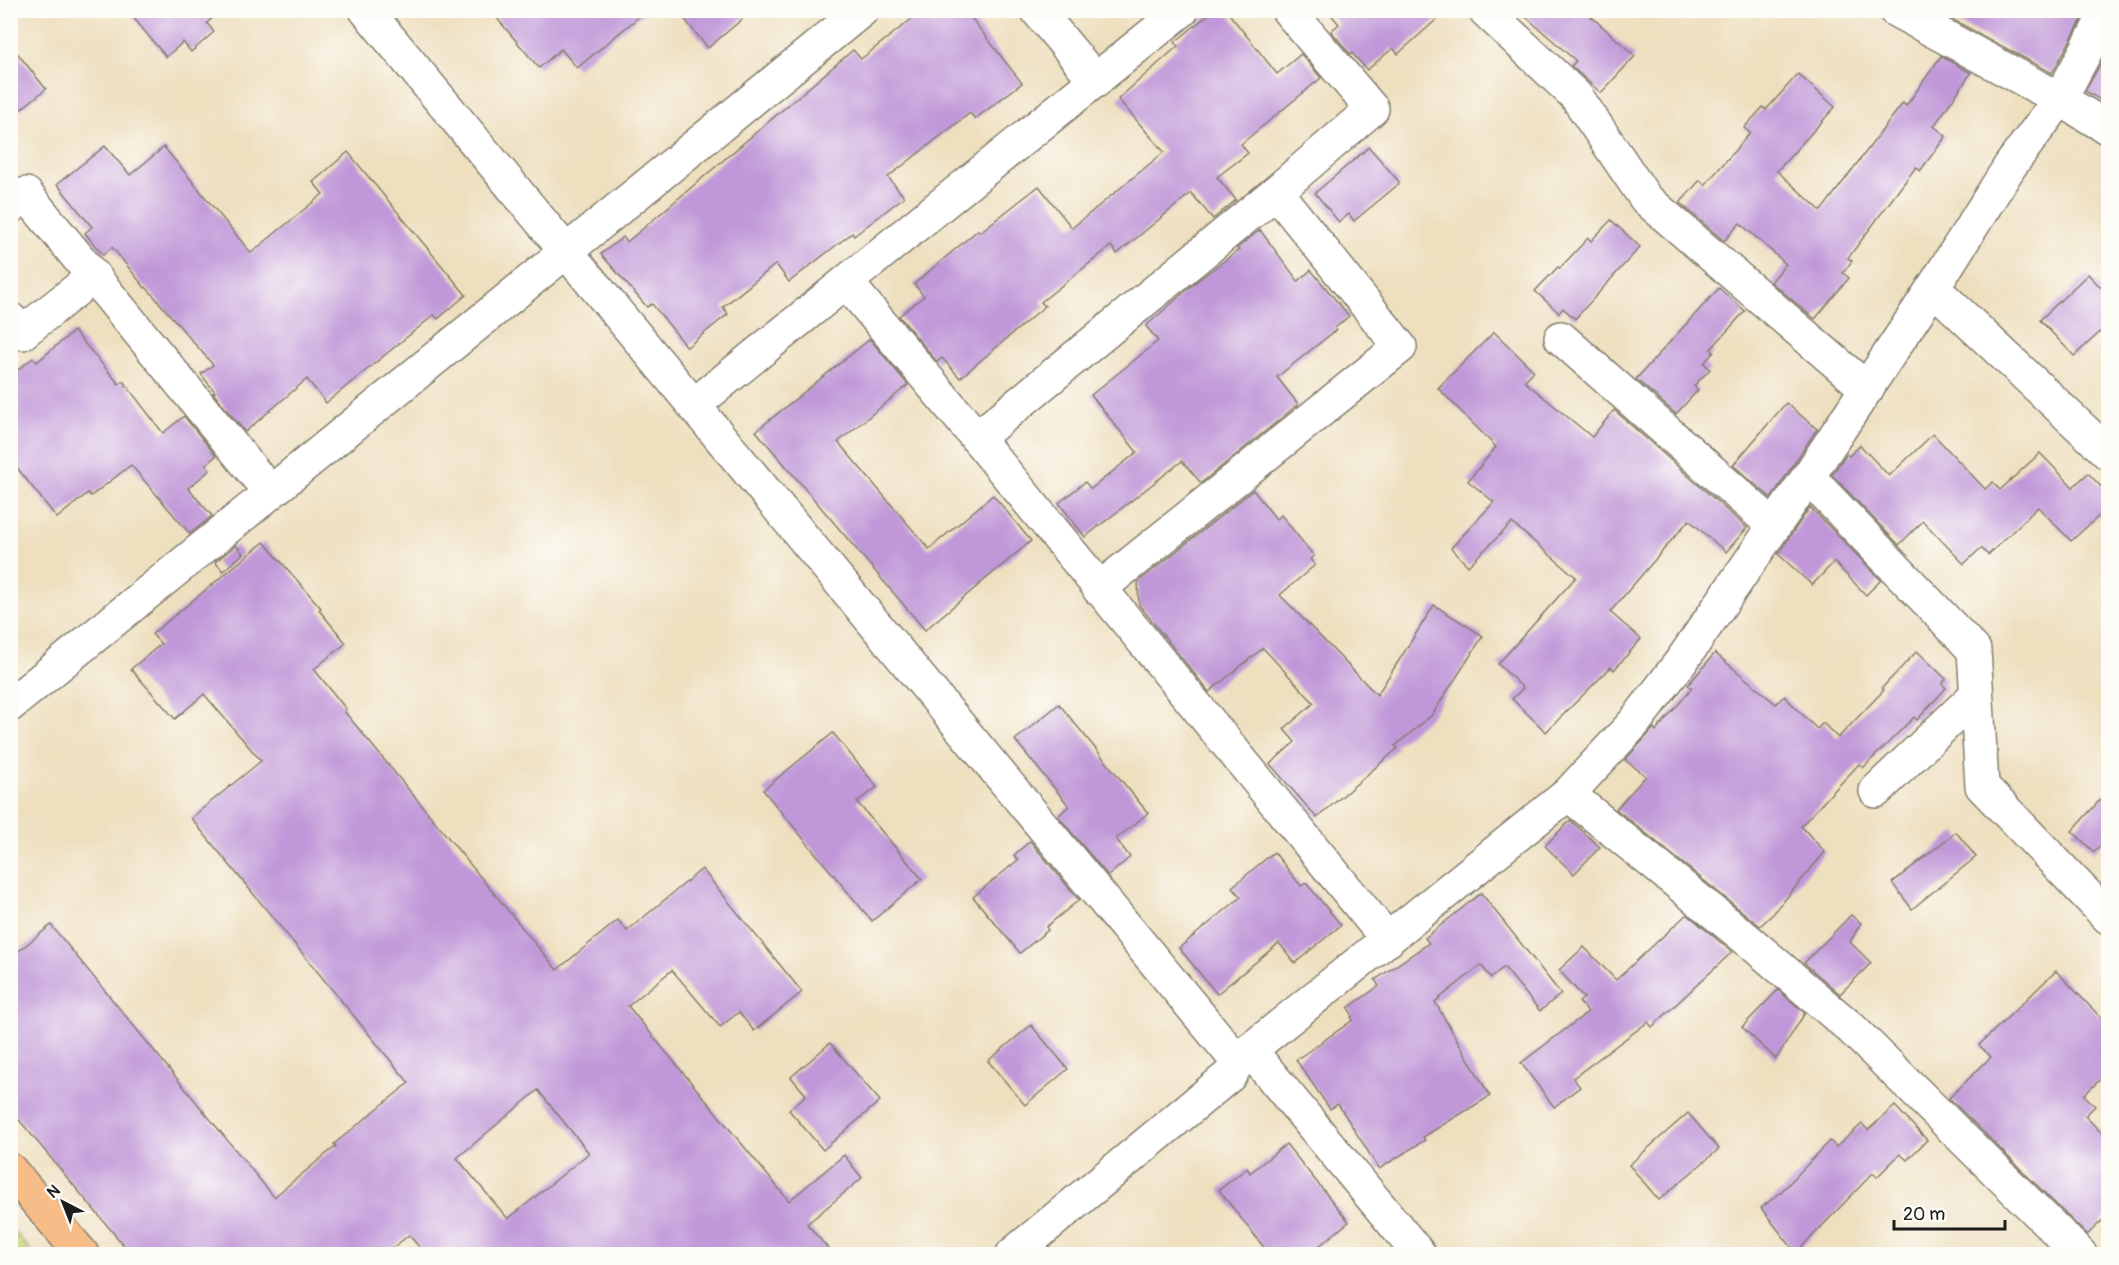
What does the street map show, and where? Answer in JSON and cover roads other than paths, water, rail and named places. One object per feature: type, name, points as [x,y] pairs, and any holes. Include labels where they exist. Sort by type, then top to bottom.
[{"type":"main road","points":[[10,1170],[82,1254]]},
{"type":"street","points":[[366,10],[565,252],[1244,1056],[1419,1254]]},
{"type":"street","points":[[10,705],[862,10]]},
{"type":"street","points":[[1037,10],[1096,81]]},
{"type":"street","points":[[694,405],[1182,10]]},
{"type":"street","points":[[977,438],[1276,192],[1372,109],[1288,10]]},
{"type":"street","points":[[1485,10],[1576,96],[1646,199],[1867,388]]},
{"type":"street","points":[[1895,10],[2109,128]]},
{"type":"street","points":[[1013,1254],[1230,1076],[1244,1056],[1568,794],[1634,723],[1683,658],[1808,477],[1933,288],[2010,166],[2060,99],[2108,10]]},
{"type":"street","points":[[1100,589],[1400,348],[1276,192]]},
{"type":"street","points":[[10,207],[26,194],[270,492]]},
{"type":"street","points":[[10,319],[22,333],[94,276]]},
{"type":"street","points":[[847,283],[977,438],[1388,940]]},
{"type":"street","points":[[1933,288],[2109,453]]},
{"type":"street","points":[[1561,338],[1774,526]]},
{"type":"street","points":[[1808,477],[1974,650],[1982,786],[2107,912]]},
{"type":"street","points":[[1876,791],[1976,695]]},
{"type":"street","points":[[1568,794],[1749,941],[1852,1029],[2080,1254]]}]
